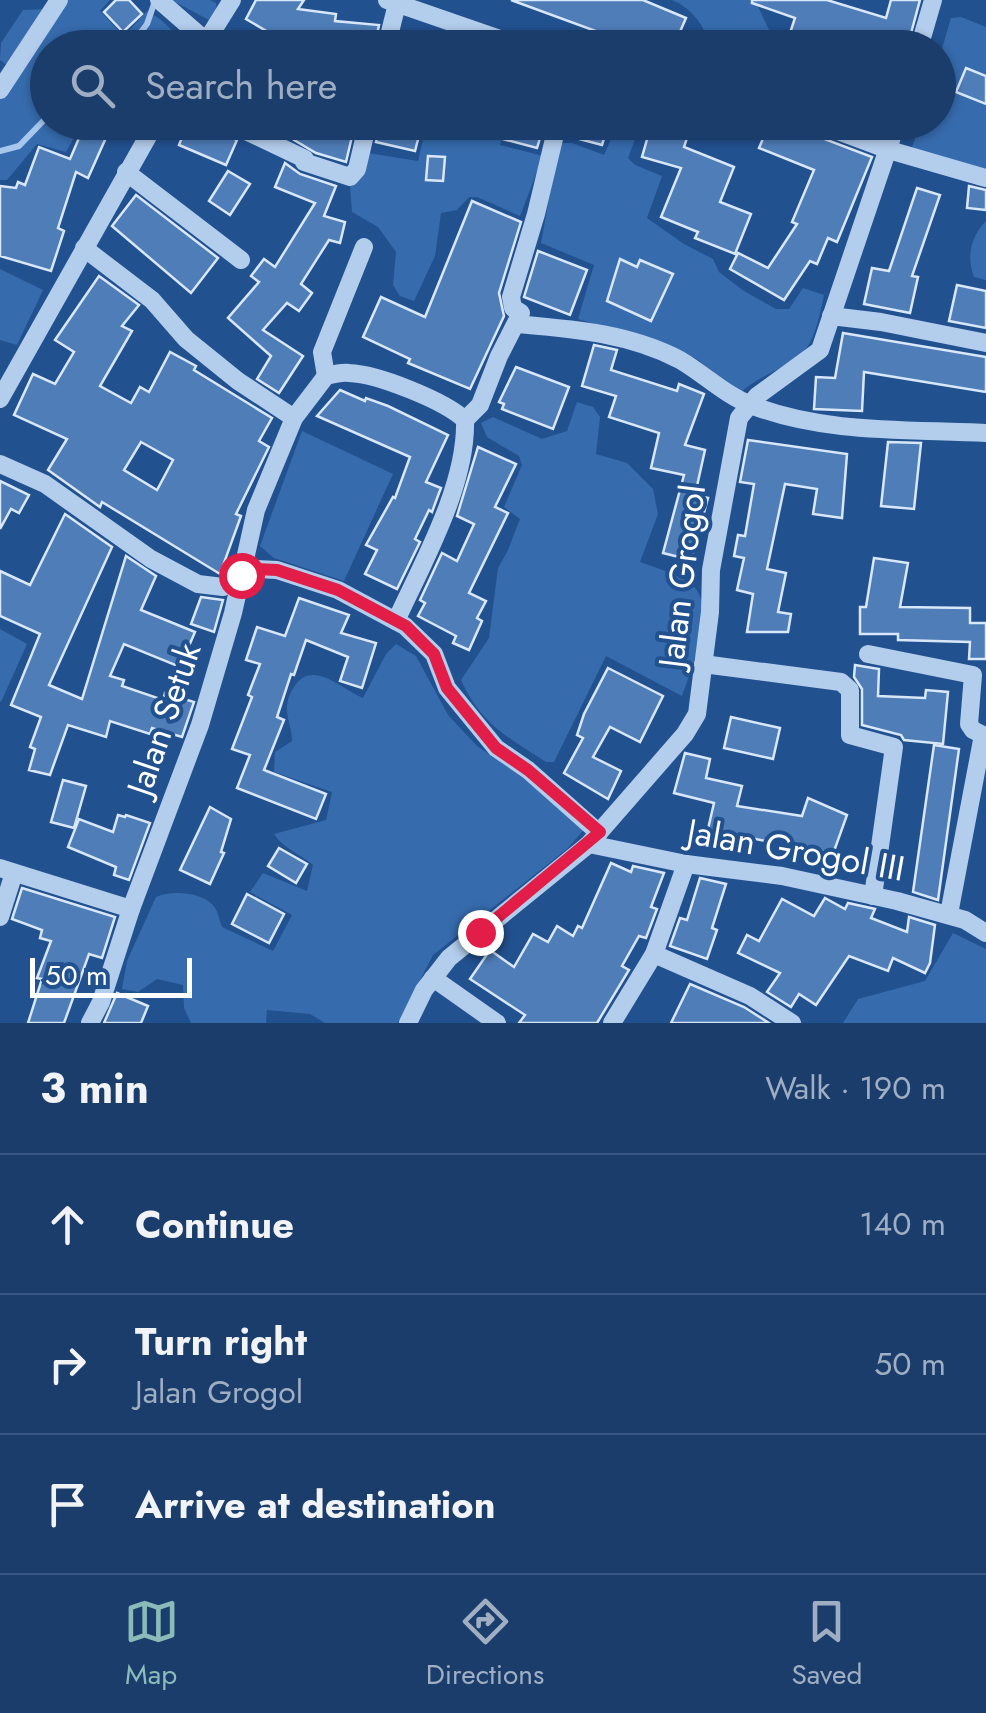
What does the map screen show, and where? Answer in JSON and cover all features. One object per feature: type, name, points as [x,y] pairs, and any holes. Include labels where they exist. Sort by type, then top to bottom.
[{"type":"street","points":[[34,30],[59,0]]},
{"type":"street","points":[[213,30],[232,0]]},
{"type":"street","points":[[925,30],[934,0]]},
{"type":"street","points":[[162,1],[190,30]]},
{"type":"street","points":[[388,30],[392,2],[474,30]]},
{"type":"street","points":[[0,90],[8,62],[30,35]]},
{"type":"street","points":[[0,399],[145,140]]},
{"type":"street","points":[[265,140],[305,159],[304,162],[350,178],[363,140]]},
{"type":"street","points":[[396,621],[438,528],[464,454],[465,420],[480,405],[521,314],[510,297],[554,140]]},
{"type":"street","points":[[862,140],[986,178]]},
{"type":"street","points":[[748,404],[820,350],[892,140]]},
{"type":"street","points":[[126,172],[241,260]]},
{"type":"street","points":[[364,247],[322,352],[326,376],[353,373],[374,378],[454,410],[465,420]]},
{"type":"street","points":[[84,248],[152,300],[186,339],[238,381],[294,418]]},
{"type":"street","points":[[831,316],[986,343]]},
{"type":"street","points":[[516,324],[584,330],[632,340],[679,360],[748,404],[806,420],[986,433]]},
{"type":"street","name":"Jalan Setuk","points":[[90,1023],[101,1002],[200,725],[256,510],[294,418],[326,376]]},
{"type":"street","name":"Jalan Grogol","points":[[408,1023],[448,958],[594,838],[685,734],[697,714],[714,550],[734,432],[748,404]]},
{"type":"street","points":[[0,464],[45,484],[152,560],[198,584],[224,587],[256,569],[277,570],[338,590],[396,621],[422,639],[434,654],[447,688],[496,748],[528,770],[594,838]]},
{"type":"street","points":[[868,654],[980,675],[969,724],[984,735],[949,914]]},
{"type":"street","points":[[703,664],[841,682],[850,690],[849,733],[894,747],[873,896]]},
{"type":"street","name":"Jalan Grogol III","points":[[594,838],[686,864],[782,876],[949,914],[986,933]]},
{"type":"street","points":[[612,1023],[654,954],[686,864]]},
{"type":"street","points":[[0,917],[7,870],[132,908]]},
{"type":"street","points":[[654,954],[750,996],[792,1023]]},
{"type":"street","points":[[433,978],[497,1023]]},
{"type":"shaded area","points":[[57,0],[110,0],[100,11],[118,30],[30,30],[30,140],[73,140],[66,152],[37,144],[7,180],[0,180],[0,81],[11,68],[0,60],[1,43],[23,10],[49,9]]},
{"type":"shaded area","points":[[159,0],[210,0],[216,3],[217,11],[209,20],[177,3]]},
{"type":"shaded area","points":[[672,0],[755,0],[769,30],[703,30],[685,8]]},
{"type":"shaded area","points":[[147,11],[172,30],[130,30]]},
{"type":"shaded area","points":[[961,17],[986,27],[986,169],[912,148],[915,140],[956,140],[956,30],[947,30],[951,18]]},
{"type":"shaded area","points":[[423,140],[501,140],[500,145],[543,156],[520,216],[477,197],[469,197],[457,210],[441,213],[435,256],[414,301],[400,296],[393,285],[396,252],[378,227],[352,212],[350,186],[362,152],[418,161]]},
{"type":"shaded area","points":[[611,140],[635,140],[628,158],[662,176],[647,218],[713,259],[719,272],[744,291],[776,309],[789,309],[803,288],[824,295],[815,330],[802,354],[740,393],[698,360],[673,348],[578,319],[594,265],[541,243],[559,143],[572,143],[604,155]]},
{"type":"shaded area","points":[[986,221],[986,280],[974,277],[970,254]]},
{"type":"shaded area","points":[[0,269],[43,290],[17,345],[0,340]]},
{"type":"shaded area","points":[[577,402],[593,407],[600,417],[596,454],[627,463],[653,489],[658,514],[640,562],[691,584],[699,594],[703,622],[682,696],[606,656],[554,762],[546,762],[486,718],[461,680],[489,638],[498,568],[520,519],[504,507],[522,465],[519,456],[487,437],[481,423],[493,417],[542,439],[567,431]]},
{"type":"shaded area","points":[[302,431],[393,474],[344,581],[274,558],[260,546]]},
{"type":"shaded area","points":[[0,629],[27,644],[1,702],[0,701]]},
{"type":"shaded area","points":[[396,644],[416,656],[448,715],[478,747],[594,818],[567,849],[433,955],[398,1023],[325,1023],[310,1014],[267,1010],[266,1023],[191,1023],[184,1008],[183,985],[157,979],[138,992],[122,989],[127,961],[156,897],[169,893],[207,900],[216,909],[222,927],[273,951],[292,915],[250,892],[263,873],[307,891],[313,865],[274,834],[326,820],[332,792],[274,772],[275,752],[292,741],[287,709],[290,695],[301,679],[318,675],[363,698],[386,654]]},
{"type":"shaded area","points":[[953,933],[986,949],[986,1023],[843,1023],[858,999],[925,981]]},
{"type":"building","points":[[116,0],[129,0],[142,14],[121,30],[104,12]]},
{"type":"building","points":[[256,0],[304,0],[298,9],[336,14],[335,21],[379,25],[378,30],[265,30],[246,19]]},
{"type":"building","points":[[511,0],[643,0],[686,18],[681,30],[593,30]]},
{"type":"building","points":[[827,0],[886,18],[891,0],[920,0],[912,30],[791,30],[795,18],[752,3]]},
{"type":"building","points":[[966,68],[986,76],[986,104],[956,92]]},
{"type":"building","points":[[78,140],[105,140],[88,178],[76,172],[58,228],[64,231],[51,271],[0,256],[0,186],[16,188],[18,182],[25,185],[39,147],[70,159]]},
{"type":"building","points":[[181,140],[237,140],[226,165],[179,145]]},
{"type":"building","points":[[294,140],[351,140],[346,162],[316,153]]},
{"type":"building","points":[[376,140],[418,140],[415,151]]},
{"type":"building","points":[[507,140],[539,140],[537,148]]},
{"type":"building","points":[[647,140],[686,140],[684,147],[734,167],[720,202],[751,214],[735,254],[695,238],[698,232],[661,217],[681,168],[642,157]]},
{"type":"building","points":[[762,140],[827,140],[872,157],[837,242],[828,238],[817,264],[810,261],[784,300],[730,269],[738,253],[768,268],[797,224],[792,222],[814,170],[759,148]]},
{"type":"building","points":[[428,156],[445,157],[443,181],[426,180]]},
{"type":"building","points":[[285,163],[300,174],[336,186],[324,216],[345,222],[340,243],[329,240],[301,284],[312,293],[299,311],[287,303],[263,330],[303,356],[279,393],[257,379],[271,356],[228,318],[259,282],[251,276],[264,259],[275,267],[315,203],[275,187]]},
{"type":"building","points":[[228,171],[250,184],[230,215],[209,201]]},
{"type":"building","points":[[969,186],[986,190],[986,210],[967,208]]},
{"type":"building","points":[[917,188],[940,195],[912,276],[918,277],[910,313],[864,304],[872,268],[889,271]]},
{"type":"building","points":[[136,195],[218,258],[191,293],[112,226]]},
{"type":"building","points":[[472,201],[521,222],[499,293],[504,316],[470,389],[408,363],[410,359],[363,337],[381,297],[425,317]]},
{"type":"building","points":[[538,251],[587,270],[570,315],[524,297]]},
{"type":"building","points":[[620,259],[637,267],[640,260],[673,274],[651,321],[607,301]]},
{"type":"building","points":[[99,276],[139,305],[122,326],[132,331],[100,386],[131,403],[140,387],[149,392],[170,352],[272,418],[259,441],[269,447],[236,514],[241,516],[220,574],[102,502],[100,507],[48,470],[67,439],[14,415],[33,374],[55,384],[74,352],[55,340]],"holes":[[[141,442],[173,460],[157,490],[124,470]]]},
{"type":"building","points":[[957,285],[986,291],[986,328],[949,321]]},
{"type":"building","points":[[843,333],[986,357],[986,392],[864,372],[862,411],[814,409],[816,377],[835,378]]},
{"type":"building","points":[[594,345],[617,350],[611,370],[677,391],[679,384],[704,394],[685,445],[705,450],[695,495],[708,498],[691,560],[663,553],[684,475],[651,468],[659,433],[609,417],[616,396],[582,386]]},
{"type":"building","points":[[516,367],[569,387],[553,429],[502,409],[504,404],[499,402]]},
{"type":"building","points":[[340,390],[388,406],[448,435],[426,482],[441,488],[415,539],[420,542],[397,589],[365,574],[377,550],[366,545],[395,498],[410,457],[317,416]]},
{"type":"building","points":[[748,440],[847,454],[842,518],[813,514],[817,489],[785,484],[767,569],[786,573],[778,612],[791,614],[788,632],[747,632],[753,594],[737,590],[744,558],[734,556],[738,535],[745,536],[754,484],[740,482]]},
{"type":"building","points":[[888,442],[921,443],[914,509],[881,506]]},
{"type":"building","points":[[478,447],[516,464],[495,507],[508,513],[469,593],[486,601],[469,650],[453,643],[456,636],[418,616],[425,603],[420,600],[442,553],[457,561],[474,524],[457,516]]},
{"type":"building","points":[[0,481],[29,495],[19,513],[11,509],[0,529]]},
{"type":"building","points":[[65,514],[112,547],[49,685],[82,699],[126,556],[156,576],[141,610],[195,632],[180,667],[124,644],[110,676],[124,680],[122,686],[163,700],[165,693],[194,702],[182,737],[152,728],[150,734],[110,721],[106,737],[68,725],[50,775],[29,770],[35,749],[30,747],[41,717],[11,705],[40,634],[0,616],[0,571],[30,585]]},
{"type":"building","points":[[874,558],[908,563],[900,607],[970,608],[970,623],[986,623],[986,659],[969,659],[970,642],[898,640],[898,634],[860,634],[860,607],[866,607]]},
{"type":"building","points":[[201,597],[223,600],[214,632],[191,624]]},
{"type":"building","points":[[299,598],[349,615],[341,633],[376,643],[362,688],[340,681],[348,657],[306,640],[294,675],[291,674],[277,717],[284,720],[264,770],[326,794],[316,819],[237,788],[250,755],[232,749],[260,664],[246,660],[257,627],[285,636]]},
{"type":"building","points":[[855,665],[879,669],[878,696],[925,698],[926,690],[948,692],[943,744],[904,740],[901,735],[862,725],[862,689],[854,677]]},
{"type":"building","points":[[608,668],[663,696],[640,742],[610,727],[593,757],[621,771],[608,799],[564,773],[583,738],[577,735],[584,714]]},
{"type":"building","points":[[731,717],[780,728],[773,759],[724,748]]},
{"type":"building","points":[[934,745],[959,749],[938,900],[913,892]]},
{"type":"building","points":[[685,753],[710,759],[706,778],[742,786],[737,806],[802,816],[808,798],[847,815],[833,854],[771,837],[770,842],[708,829],[714,803],[674,793]]},
{"type":"building","points":[[63,780],[86,786],[74,828],[51,822]]},
{"type":"building","points":[[210,807],[231,819],[221,852],[224,853],[210,884],[180,870]]},
{"type":"building","points":[[118,815],[150,823],[129,880],[114,875],[116,867],[68,847],[79,819],[113,832]]},
{"type":"building","points":[[279,848],[307,864],[296,883],[268,866]]},
{"type":"building","points":[[611,863],[631,872],[633,866],[664,873],[651,907],[657,909],[646,938],[639,936],[622,966],[629,970],[597,1023],[519,1023],[525,1015],[470,979],[490,950],[514,967],[533,934],[548,942],[557,926],[573,936],[578,926],[582,928]]},
{"type":"building","points":[[700,878],[726,884],[707,959],[670,946],[680,918],[687,920]]},
{"type":"building","points":[[22,888],[115,917],[102,958],[89,954],[64,1023],[28,1023],[42,979],[37,978],[51,941],[40,938],[42,930],[12,919]]},
{"type":"building","points":[[247,894],[284,914],[269,943],[232,924]]},
{"type":"building","points":[[825,898],[845,909],[848,903],[875,909],[871,918],[907,932],[909,917],[935,925],[925,973],[893,958],[888,971],[849,956],[816,1005],[799,994],[791,1007],[767,992],[780,973],[738,953],[747,935],[759,941],[782,899],[814,916]]},
{"type":"building","points":[[690,984],[744,1007],[769,1023],[671,1023]]},
{"type":"building","points":[[117,993],[148,1006],[141,1023],[104,1023]]},
{"type":"waterway","points":[[142,30],[155,1]]},
{"type":"waterway","points":[[0,151],[19,146],[30,135]]},
{"type":"route","points":[[241,575],[256,569],[277,570],[338,590],[406,626],[434,654],[447,688],[496,748],[600,832],[480,932]]}]
